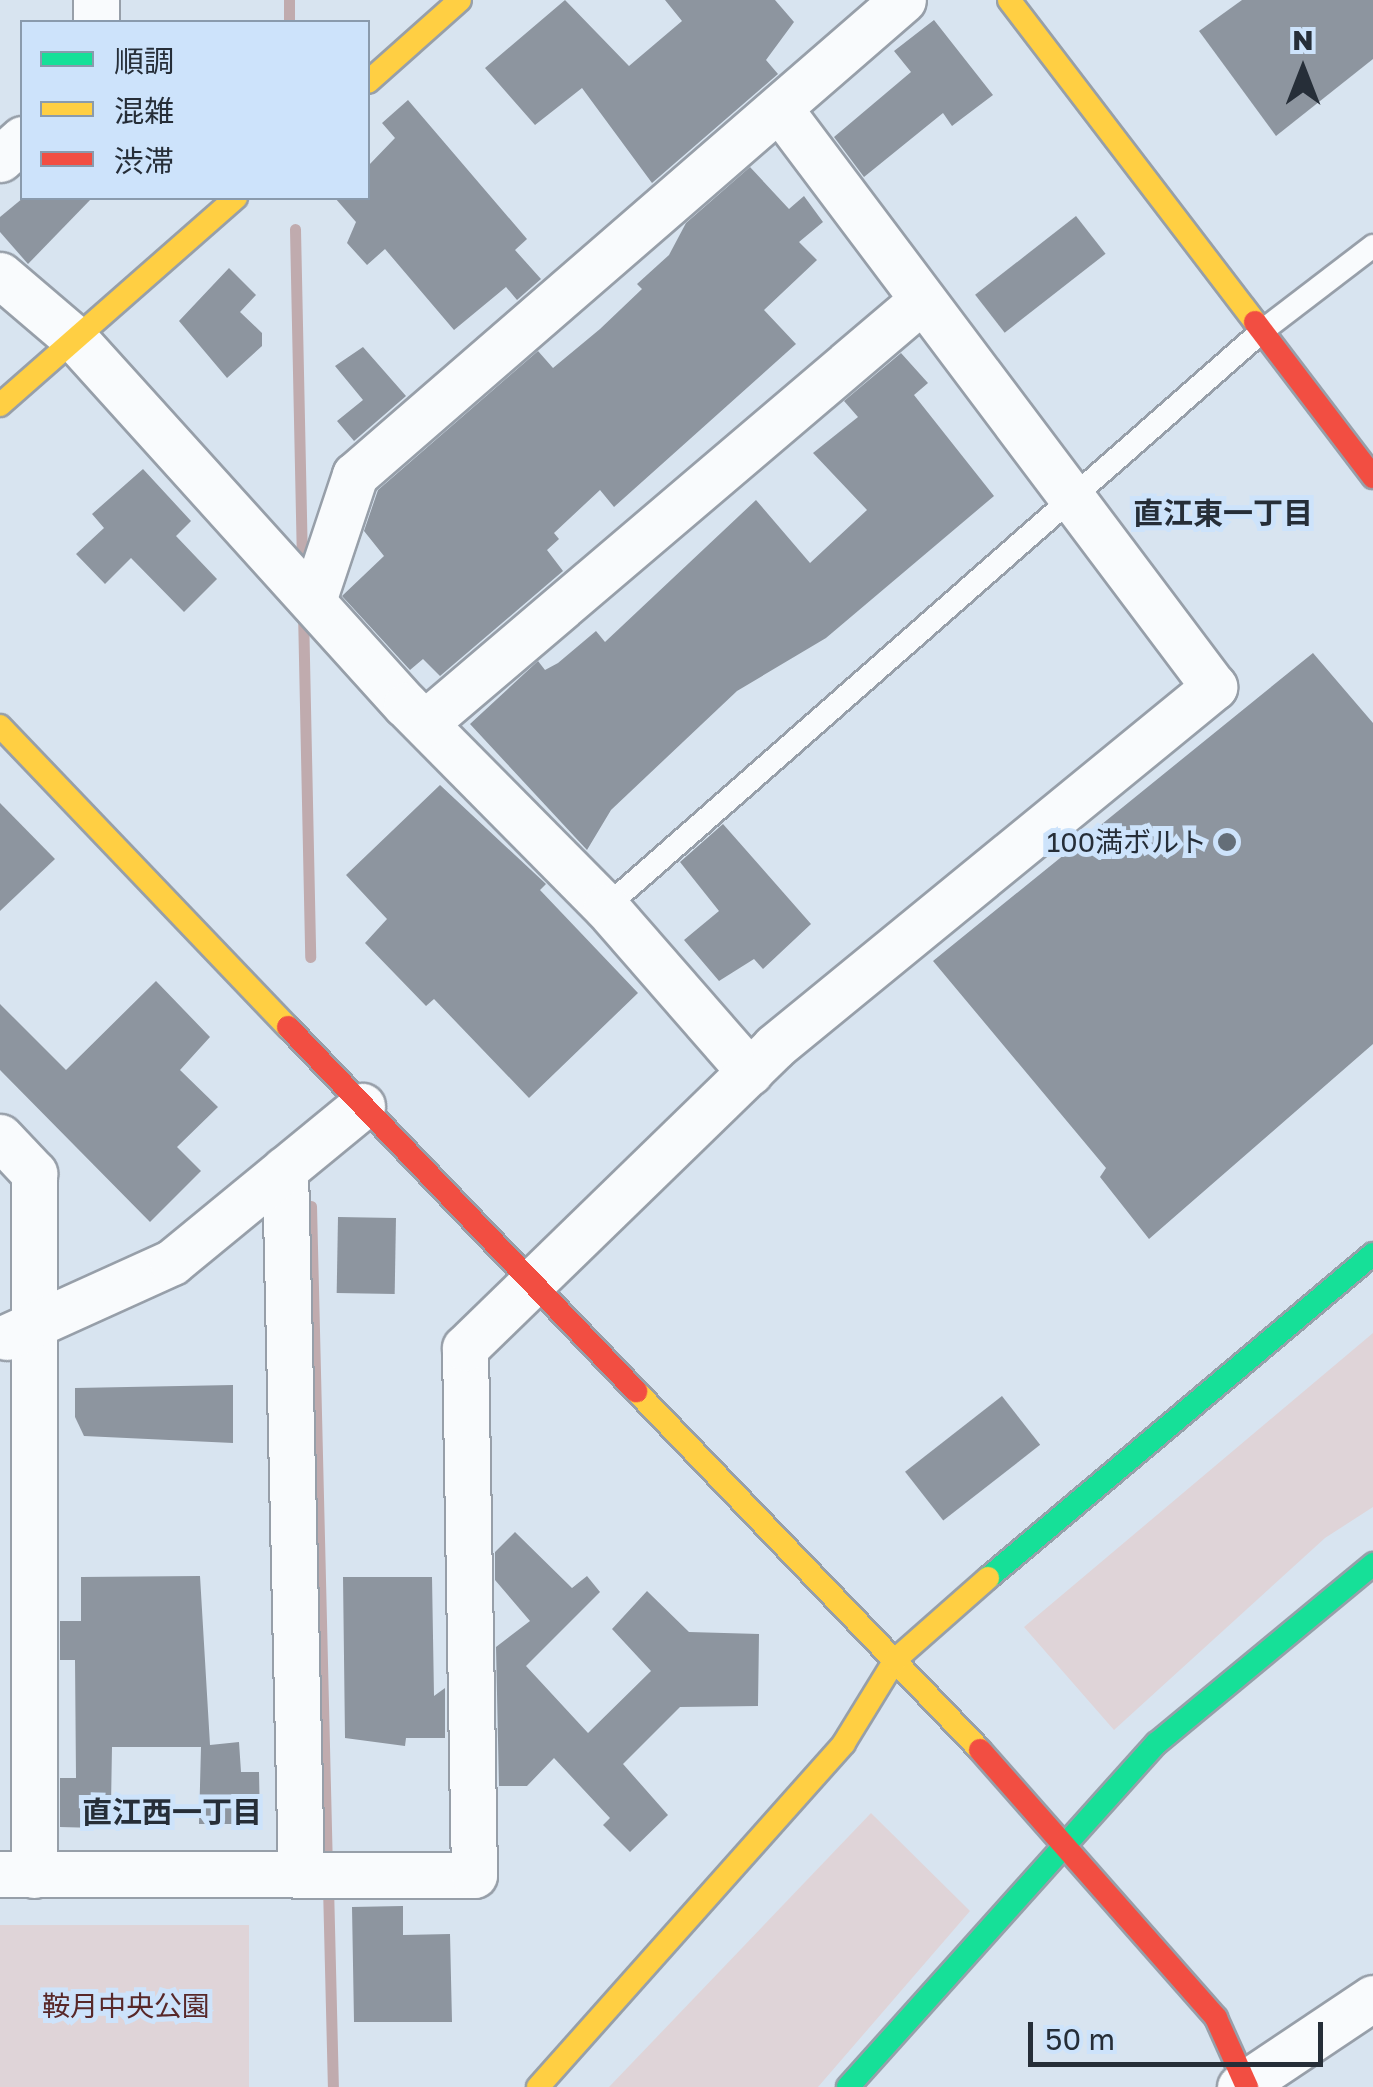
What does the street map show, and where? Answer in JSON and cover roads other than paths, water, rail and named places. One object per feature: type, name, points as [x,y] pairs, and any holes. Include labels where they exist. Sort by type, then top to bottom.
[{"type":"street","points":[[370,80],[460,0]]},
{"type":"street","points":[[319,608],[355,475],[904,0]]},
{"type":"street","points":[[1009,0],[1373,477]]},
{"type":"street","points":[[0,1137],[34,1173],[15,1335],[17,1874],[474,1875],[465,1348],[534,1286],[750,1072],[1214,688],[1069,500],[779,108]]},
{"type":"street","points":[[0,160],[20,142]]},
{"type":"street","points":[[0,405],[234,200]]},
{"type":"street","points":[[0,275],[75,339],[425,723],[606,906],[750,1072]]},
{"type":"street","points":[[425,723],[922,300]]},
{"type":"street","points":[[0,726],[1071,1844],[1216,2018],[1244,2086],[1373,1998]]},
{"type":"street","points":[[15,1335],[172,1262],[362,1106]]},
{"type":"street","points":[[285,1170],[301,1875]]},
{"type":"street","points":[[538,2087],[844,1743],[896,1660],[1187,1404],[1373,1254]]},
{"type":"street","points":[[848,2087],[1071,1844],[1157,1743],[1373,1564]]},
{"type":"lane","points":[[606,906],[1262,330],[1373,246]]},
{"type":"waterway","points":[[289,0],[289,20]]},
{"type":"waterway","points":[[295,229],[302,568]]},
{"type":"waterway","points":[[303,611],[310,957]]},
{"type":"waterway","points":[[311,1206],[327,1868]]},
{"type":"waterway","points":[[328,1886],[333,2087]]},
{"type":"place","name":"100満ボルト","points":[[1227,842]]},
{"type":"district","name":"直江東一丁目","points":[[1223,513]]},
{"type":"district","name":"直江西一丁目","points":[[172,1812]]},
{"type":"park label","name":"鞍月中央公園","points":[[126,2006]]}]
